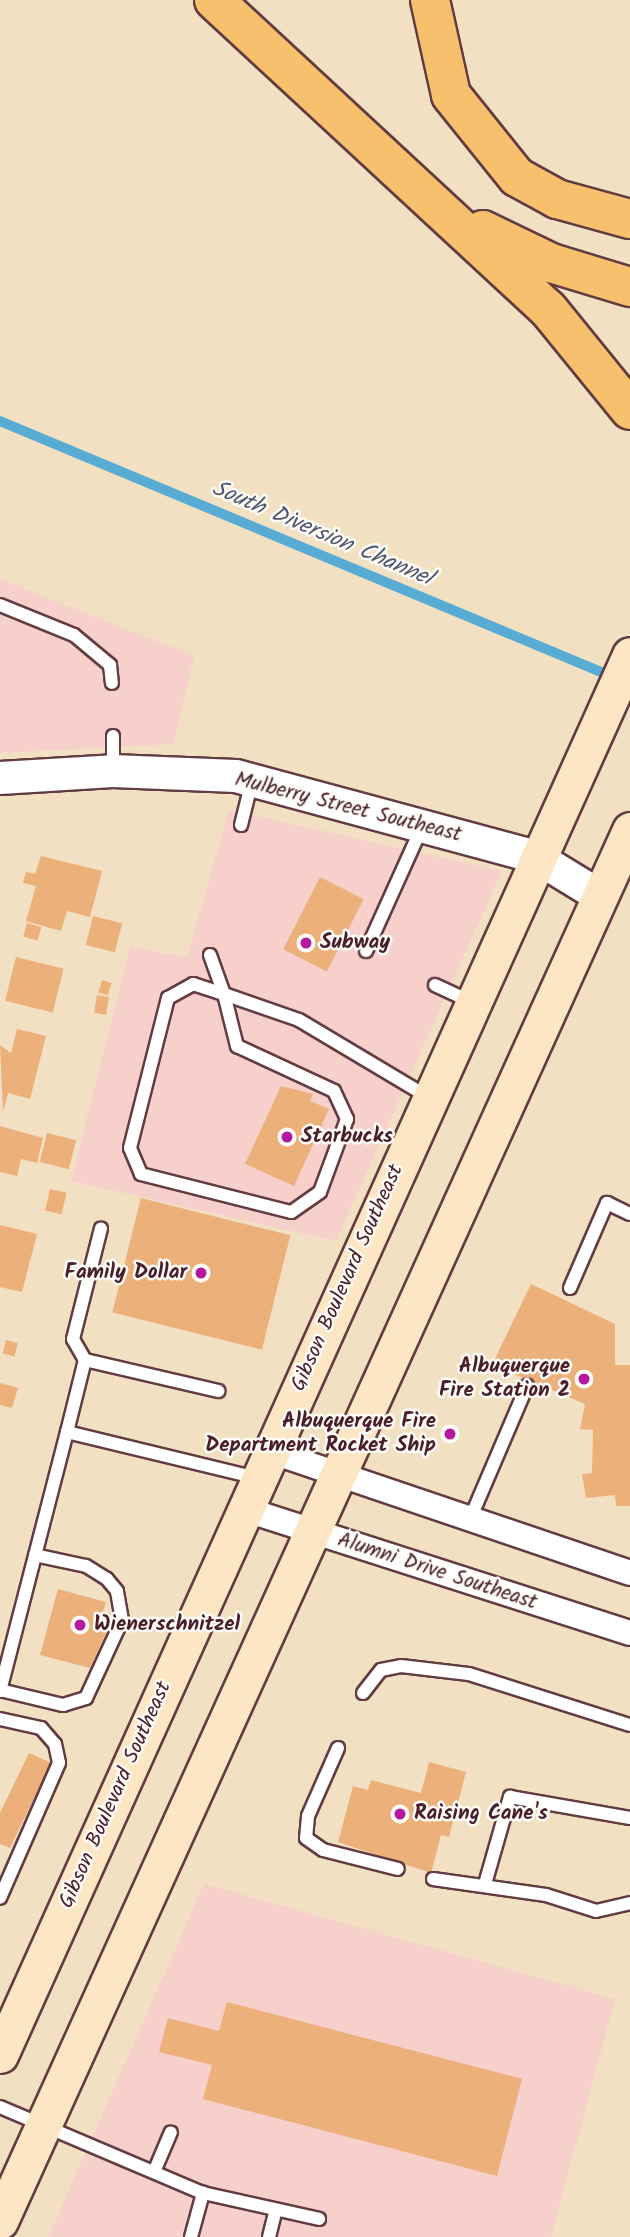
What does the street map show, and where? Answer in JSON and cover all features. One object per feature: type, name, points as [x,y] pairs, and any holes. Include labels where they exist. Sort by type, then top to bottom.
[{"type":"highway","points":[[214,0],[430,193],[548,309],[630,410]]},
{"type":"highway","points":[[430,0],[451,95],[517,177],[557,199],[630,219]]},
{"type":"highway","points":[[430,193],[498,240],[630,287]]},
{"type":"main road","name":"Gibson Boulevard Southeast","points":[[0,2055],[471,1002],[630,655]]},
{"type":"main road","points":[[0,2221],[340,1476],[630,831]]},
{"type":"street","name":"Mulberry Street Southeast","points":[[0,778],[113,771],[252,780],[536,858],[600,896]]},
{"type":"street","points":[[257,1479],[340,1476],[630,1573]]},
{"type":"street","name":"Alumni Drive Southeast","points":[[257,1479],[314,1533],[630,1633]]},
{"type":"lane","points":[[0,605],[74,635],[110,665],[112,682]]},
{"type":"lane","points":[[113,736],[113,771]]},
{"type":"lane","points":[[241,825],[252,780]]},
{"type":"lane","points":[[366,951],[422,826]]},
{"type":"lane","points":[[211,955],[225,994],[237,1046],[334,1091],[347,1119],[320,1192],[291,1212],[141,1174],[130,1148],[168,998],[193,984],[225,994],[299,1020],[429,1097]]},
{"type":"lane","points":[[435,985],[471,1002]]},
{"type":"lane","points":[[570,1288],[607,1203],[630,1214]]},
{"type":"lane","points":[[35,1555],[86,1566],[107,1579],[117,1591],[122,1620],[86,1698],[63,1705],[0,1691],[85,1360],[73,1339],[101,1228]]},
{"type":"lane","points":[[85,1360],[218,1391]]},
{"type":"lane","points":[[470,1520],[527,1386]]},
{"type":"lane","points":[[67,1432],[257,1479]]},
{"type":"lane","points":[[363,1693],[381,1670],[401,1665],[469,1674],[630,1725]]},
{"type":"lane","points":[[0,1719],[41,1728],[55,1744],[59,1763],[0,1898]]},
{"type":"lane","points":[[338,1748],[308,1816],[306,1838],[323,1850],[398,1869]]},
{"type":"lane","points":[[485,1884],[510,1797],[630,1818]]},
{"type":"lane","points":[[433,1879],[485,1884],[596,1911],[630,1903]]},
{"type":"lane","points":[[0,2107],[203,2193],[275,2213],[319,2219]]},
{"type":"lane","points":[[154,2172],[171,2132]]},
{"type":"lane","points":[[191,2237],[203,2193]]},
{"type":"lane","points":[[269,2237],[275,2213]]},
{"type":"shaded area","points":[[0,579],[194,656],[174,744],[0,753]]},
{"type":"shaded area","points":[[229,810],[502,871],[336,1241],[71,1181],[130,946],[187,958]]},
{"type":"shaded area","points":[[204,1884],[615,1999],[551,2237],[48,2237]]},
{"type":"building","points":[[41,856],[102,871],[90,917],[67,911],[61,931],[26,921],[36,886],[23,883],[26,872],[35,874]]},
{"type":"building","points":[[320,877],[364,899],[327,971],[283,949]]},
{"type":"building","points":[[93,916],[122,923],[115,952],[86,945]]},
{"type":"building","points":[[27,923],[41,927],[38,941],[23,936]]},
{"type":"building","points":[[16,957],[64,969],[53,1013],[5,1001]]},
{"type":"building","points":[[102,980],[112,983],[108,995],[98,992]]},
{"type":"building","points":[[97,995],[109,997],[106,1015],[94,1013]]},
{"type":"building","points":[[17,1029],[46,1036],[30,1099],[8,1093],[3,1112],[0,1045],[11,1053]]},
{"type":"building","name":"Starbucks","points":[[281,1086],[313,1094],[310,1101],[329,1109],[294,1186],[245,1164]]},
{"type":"building","points":[[0,1126],[43,1138],[37,1163],[21,1159],[17,1176],[0,1172]]},
{"type":"building","points":[[47,1133],[76,1140],[69,1169],[40,1162]]},
{"type":"building","points":[[50,1189],[67,1193],[62,1214],[45,1210]]},
{"type":"building","name":"Family Dollar","points":[[141,1198],[290,1235],[262,1350],[112,1312]]},
{"type":"building","points":[[0,1225],[37,1234],[22,1292],[0,1287]]},
{"type":"building","points":[[531,1284],[615,1324],[615,1365],[630,1365],[630,1506],[616,1506],[615,1495],[586,1498],[582,1474],[592,1473],[593,1430],[580,1429],[585,1404],[492,1365]]},
{"type":"building","points":[[6,1340],[18,1343],[14,1356],[3,1354]]},
{"type":"building","points":[[0,1383],[18,1388],[12,1408],[0,1405]]},
{"type":"building","name":"Wienerschnitzel","points":[[58,1589],[106,1602],[103,1611],[114,1614],[90,1668],[40,1655]]},
{"type":"building","points":[[29,1753],[51,1763],[10,1848],[0,1844],[0,1813]]},
{"type":"building","name":"Raising Cane's","points":[[429,1762],[466,1772],[449,1837],[441,1835],[431,1873],[338,1842],[353,1786],[368,1790],[371,1780],[421,1793]]},
{"type":"building","points":[[227,2002],[522,2079],[497,2176],[203,2099],[212,2065],[159,2052],[168,2018],[219,2031]]},
{"type":"waterway","name":"South Diversion Channel","points":[[0,421],[613,677]]},
{"type":"place","name":"Subway","points":[[306,943]]},
{"type":"place","name":"Starbucks","points":[[287,1137]]},
{"type":"place","name":"Family Dollar","points":[[201,1273]]},
{"type":"place","name":"Albuquerque Fire Station 2","points":[[584,1379]]},
{"type":"place","name":"Albuquerque Fire Department Rocket Ship","points":[[450,1434]]},
{"type":"place","name":"Wienerschnitzel","points":[[80,1625]]},
{"type":"place","name":"Raising Cane's","points":[[400,1814]]}]
